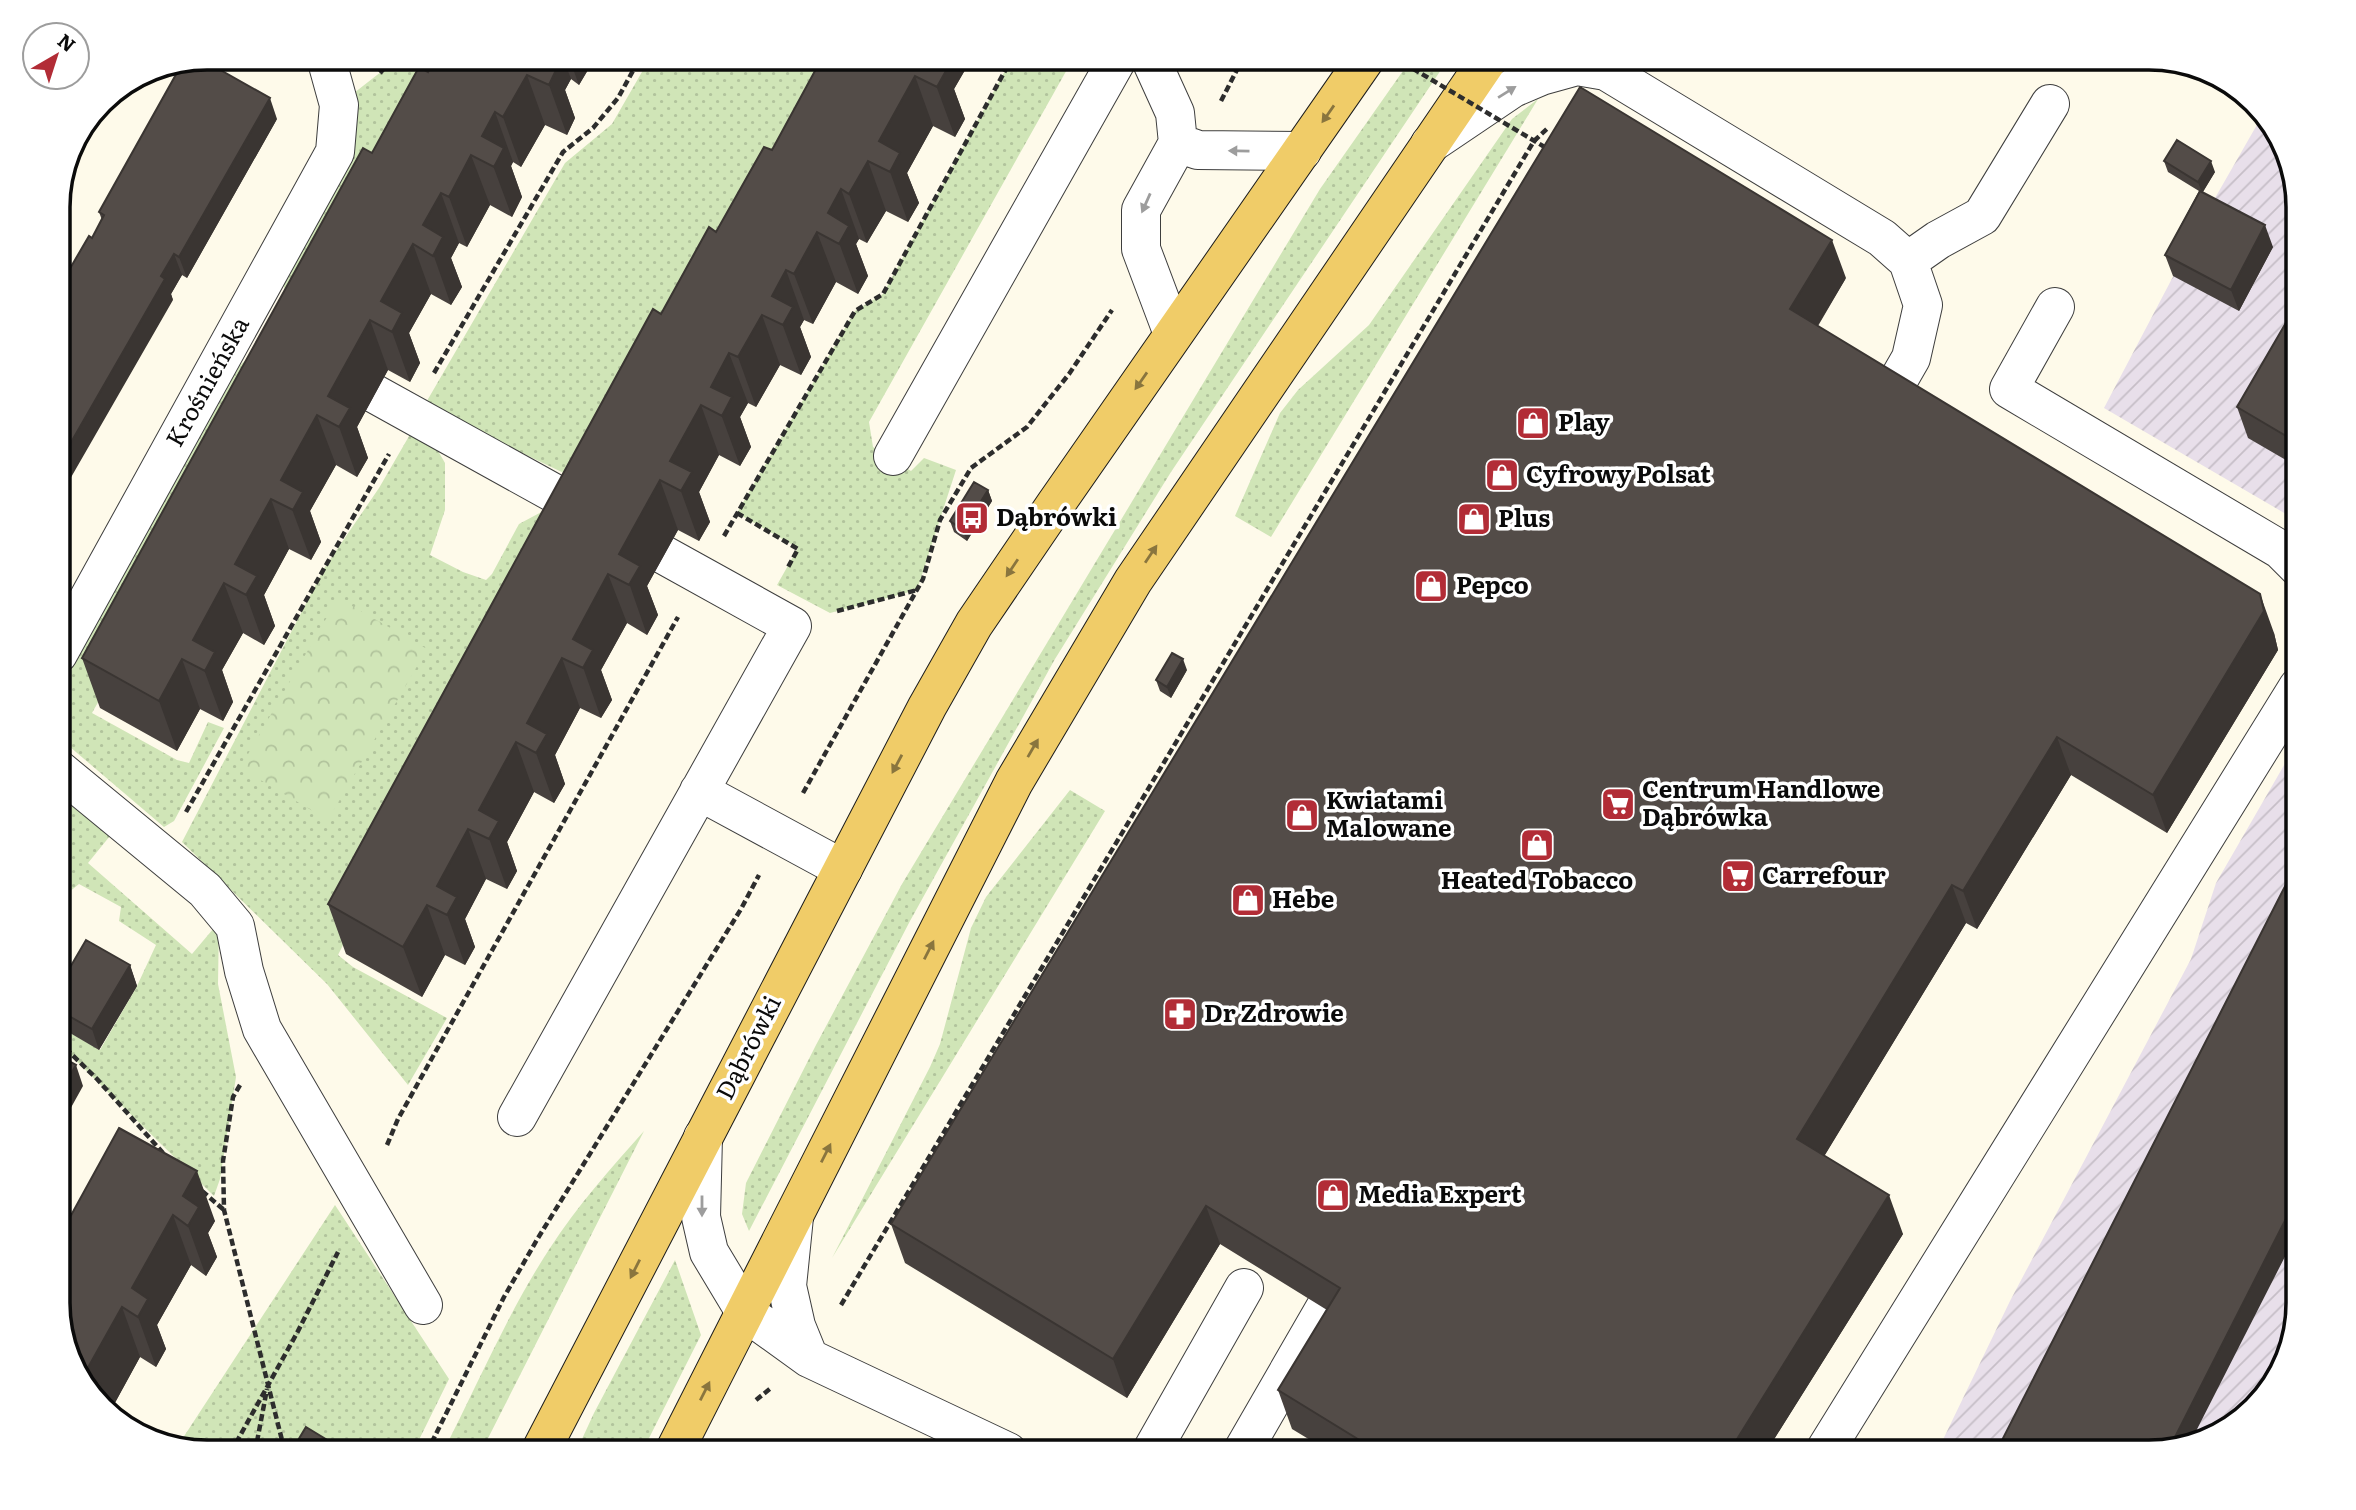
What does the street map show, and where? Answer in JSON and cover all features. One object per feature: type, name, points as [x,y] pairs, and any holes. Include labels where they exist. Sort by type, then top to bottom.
[{"type":"main road","name":"Dąbrówki","points":[[546,1440],[927,707],[974,624],[1358,70]]},
{"type":"main road","points":[[680,1440],[1014,782],[1073,680],[1133,581],[1481,70]]},
{"type":"street","name":"Krośnieńska","points":[[70,632],[335,152],[339,105],[329,70]]},
{"type":"street","points":[[893,457],[1111,70]]},
{"type":"street","points":[[1155,70],[1188,147]]},
{"type":"street","points":[[1430,144],[1513,88],[1564,70]]},
{"type":"street","points":[[1608,70],[1882,239],[1908,261],[1923,305],[1911,358],[1888,398]]},
{"type":"street","points":[[1908,261],[1938,240],[1982,216],[2050,104]]},
{"type":"street","points":[[1188,147],[1302,151]]},
{"type":"street","points":[[1173,334],[1141,249],[1141,210],[1188,147]]},
{"type":"street","points":[[2055,307],[2009,389],[2286,555]]},
{"type":"street","points":[[244,317],[277,336]]},
{"type":"street","points":[[375,394],[588,512]]},
{"type":"street","points":[[517,1117],[792,626],[664,555]]},
{"type":"street","points":[[1831,1440],[2286,706]]},
{"type":"street","points":[[70,779],[205,890],[235,926],[244,971],[262,1029],[423,1305]]},
{"type":"street","points":[[699,791],[843,869]]},
{"type":"street","points":[[703,1137],[701,1217],[709,1252],[745,1312],[809,1358],[983,1440]]},
{"type":"street","points":[[795,1214],[787,1286],[796,1326],[809,1358]]},
{"type":"street","points":[[1158,1440],[1244,1288]]},
{"type":"street","points":[[1249,1440],[1325,1308]]},
{"type":"path","points":[[398,1119],[701,576],[855,311],[883,294],[1005,70]]},
{"type":"path","points":[[1188,147],[1235,70]]},
{"type":"path","points":[[1415,70],[1550,150]]},
{"type":"path","points":[[755,1400],[809,1358],[1534,141],[1551,124]]},
{"type":"path","points":[[433,1440],[538,1238],[741,909],[829,744],[918,590],[940,520],[971,468],[1027,427],[1069,374],[1115,305],[1141,249]]},
{"type":"path","points":[[830,613],[918,590]]},
{"type":"path","points":[[1232,648],[1244,642]]},
{"type":"path","points":[[267,1036],[233,1097],[223,1161],[224,1210],[282,1440]]},
{"type":"path","points":[[70,1053],[167,1158]]},
{"type":"path","points":[[194,1185],[224,1210]]},
{"type":"path","points":[[238,1440],[297,1333],[363,1202]]},
{"type":"path","points":[[257,1440],[268,1385]]},
{"type":"shaded area","points":[[2258,124],[2276,155],[2285,189],[2286,514],[2104,408],[2207,212]]},
{"type":"shaded area","points":[[2286,762],[2286,1303],[2285,1321],[2272,1364],[2252,1393],[2225,1417],[2193,1433],[2176,1437],[2149,1440],[1943,1440],[2010,1301],[2191,959],[2216,883]]},
{"type":"green space","points":[[383,70],[473,70],[290,311],[283,283],[355,152],[345,100]]},
{"type":"green space","points":[[643,70],[844,70],[593,487],[424,406],[565,163],[612,124]]},
{"type":"green space","points":[[1005,70],[1067,70],[869,422],[873,447],[911,471],[924,458],[956,470],[917,590],[830,613],[777,585],[798,548],[737,513],[855,311],[883,294]]},
{"type":"green space","points":[[1404,70],[1441,70],[1171,472],[1055,659],[910,921],[749,1231],[742,1214],[746,1183],[902,884],[1320,189]]},
{"type":"green space","points":[[1538,99],[1271,537],[1235,516],[1280,413],[1298,390],[1369,325],[1512,119]]},
{"type":"green space","points":[[252,355],[170,574],[92,713],[177,760],[189,763],[208,722],[224,728],[174,821],[164,827],[70,747],[70,672],[240,365]]},
{"type":"green space","points":[[412,431],[434,444],[445,463],[445,510],[430,555],[486,580],[492,574],[519,524],[547,509],[338,955],[353,967],[447,1018],[408,1085],[327,984],[182,842],[325,567],[379,488]]},
{"type":"green space","points":[[338,598],[427,649],[328,820],[240,768]]},
{"type":"green space","points":[[1070,790],[1105,811],[832,1258],[940,1044],[971,928],[986,897]]},
{"type":"green space","points":[[70,806],[114,831],[88,863],[192,954],[219,922],[218,984],[236,1077],[220,1179],[214,1196],[70,1055],[70,1033],[100,1050],[137,986],[156,945],[119,921],[121,907],[79,884],[70,891]]},
{"type":"green space","points":[[644,1131],[487,1440],[449,1440],[535,1272],[560,1232]]},
{"type":"green space","points":[[335,1205],[449,1379],[419,1440],[183,1438]]},
{"type":"green space","points":[[675,1260],[701,1335],[648,1440],[582,1440]]},
{"type":"building","points":[[220,70],[270,98],[179,257],[174,254],[161,276],[165,279],[70,444],[70,268],[89,236],[92,238],[104,215],[99,212],[176,74]]},
{"type":"building","points":[[417,70],[556,70],[549,85],[527,75],[503,117],[495,112],[482,136],[504,148],[494,167],[471,155],[449,197],[441,193],[423,225],[443,237],[433,256],[413,244],[381,301],[402,313],[392,332],[370,320],[328,396],[350,408],[339,427],[317,415],[281,480],[303,492],[293,510],[271,499],[235,564],[257,576],[246,595],[224,583],[193,640],[215,652],[205,671],[182,659],[159,701],[82,658],[363,148],[372,153]]},
{"type":"building","points":[[815,70],[946,70],[937,87],[915,76],[879,141],[900,153],[890,172],[868,161],[849,194],[841,189],[828,213],[849,226],[839,244],[817,232],[794,274],[786,270],[772,296],[793,307],[783,325],[762,315],[738,357],[729,353],[711,387],[732,397],[722,416],[701,405],[670,461],[692,472],[681,491],[660,480],[619,554],[640,566],[629,585],[608,574],[573,639],[593,650],[583,668],[562,658],[527,723],[547,734],[536,753],[516,742],[479,810],[499,821],[489,839],[468,829],[437,886],[457,897],[447,915],[427,905],[403,947],[328,904],[653,309],[661,314],[709,227],[716,232],[764,147],[772,150]]},
{"type":"building","name":"Centrum Handlowe Dąbrówka","points":[[1580,87],[1832,240],[1790,309],[2260,594],[2264,611],[2153,795],[2057,737],[1963,891],[1952,885],[1797,1139],[1889,1195],[1736,1440],[1359,1440],[1278,1390],[1340,1288],[1206,1206],[1113,1359],[891,1224]]},
{"type":"building","points":[[2177,140],[2211,161],[2198,182],[2164,161]]},
{"type":"building","points":[[2200,191],[2265,225],[2231,290],[2165,255]]},
{"type":"building","points":[[2286,323],[2286,436],[2237,407]]},
{"type":"building","points":[[974,482],[988,490],[963,530],[950,521]]},
{"type":"building","points":[[1172,653],[1183,659],[1167,687],[1156,680]]},
{"type":"building","points":[[2286,884],[2286,1219],[2175,1437],[2149,1440],[2002,1440]]},
{"type":"building","points":[[86,940],[130,965],[92,1029],[70,1017],[70,967]]},
{"type":"building","points":[[70,1062],[76,1065],[70,1075]]},
{"type":"building","points":[[119,1128],[197,1171],[183,1196],[199,1207],[188,1226],[173,1215],[132,1288],[148,1299],[138,1317],[122,1307],[87,1370],[77,1347],[70,1312],[70,1217]]},
{"type":"building","points":[[306,1427],[327,1440],[298,1440]]},
{"type":"place","name":"Play","points":[[1533,423]]},
{"type":"place","name":"Cyfrowy Polsat","points":[[1502,475]]},
{"type":"place","name":"Dąbrówki","points":[[972,518]]},
{"type":"place","name":"Plus","points":[[1474,519]]},
{"type":"place","name":"Pepco","points":[[1431,586]]},
{"type":"place","name":"Centrum Handlowe Dąbrówka","points":[[1618,804]]},
{"type":"place","name":"Kwiatami Malowane","points":[[1302,815]]},
{"type":"place","name":"Heated Tobacco","points":[[1537,845]]},
{"type":"place","name":"Carrefour","points":[[1738,876]]},
{"type":"place","name":"Hebe","points":[[1248,900]]},
{"type":"place","name":"Dr Zdrowie","points":[[1180,1014]]},
{"type":"place","name":"Media Expert","points":[[1333,1195]]}]
